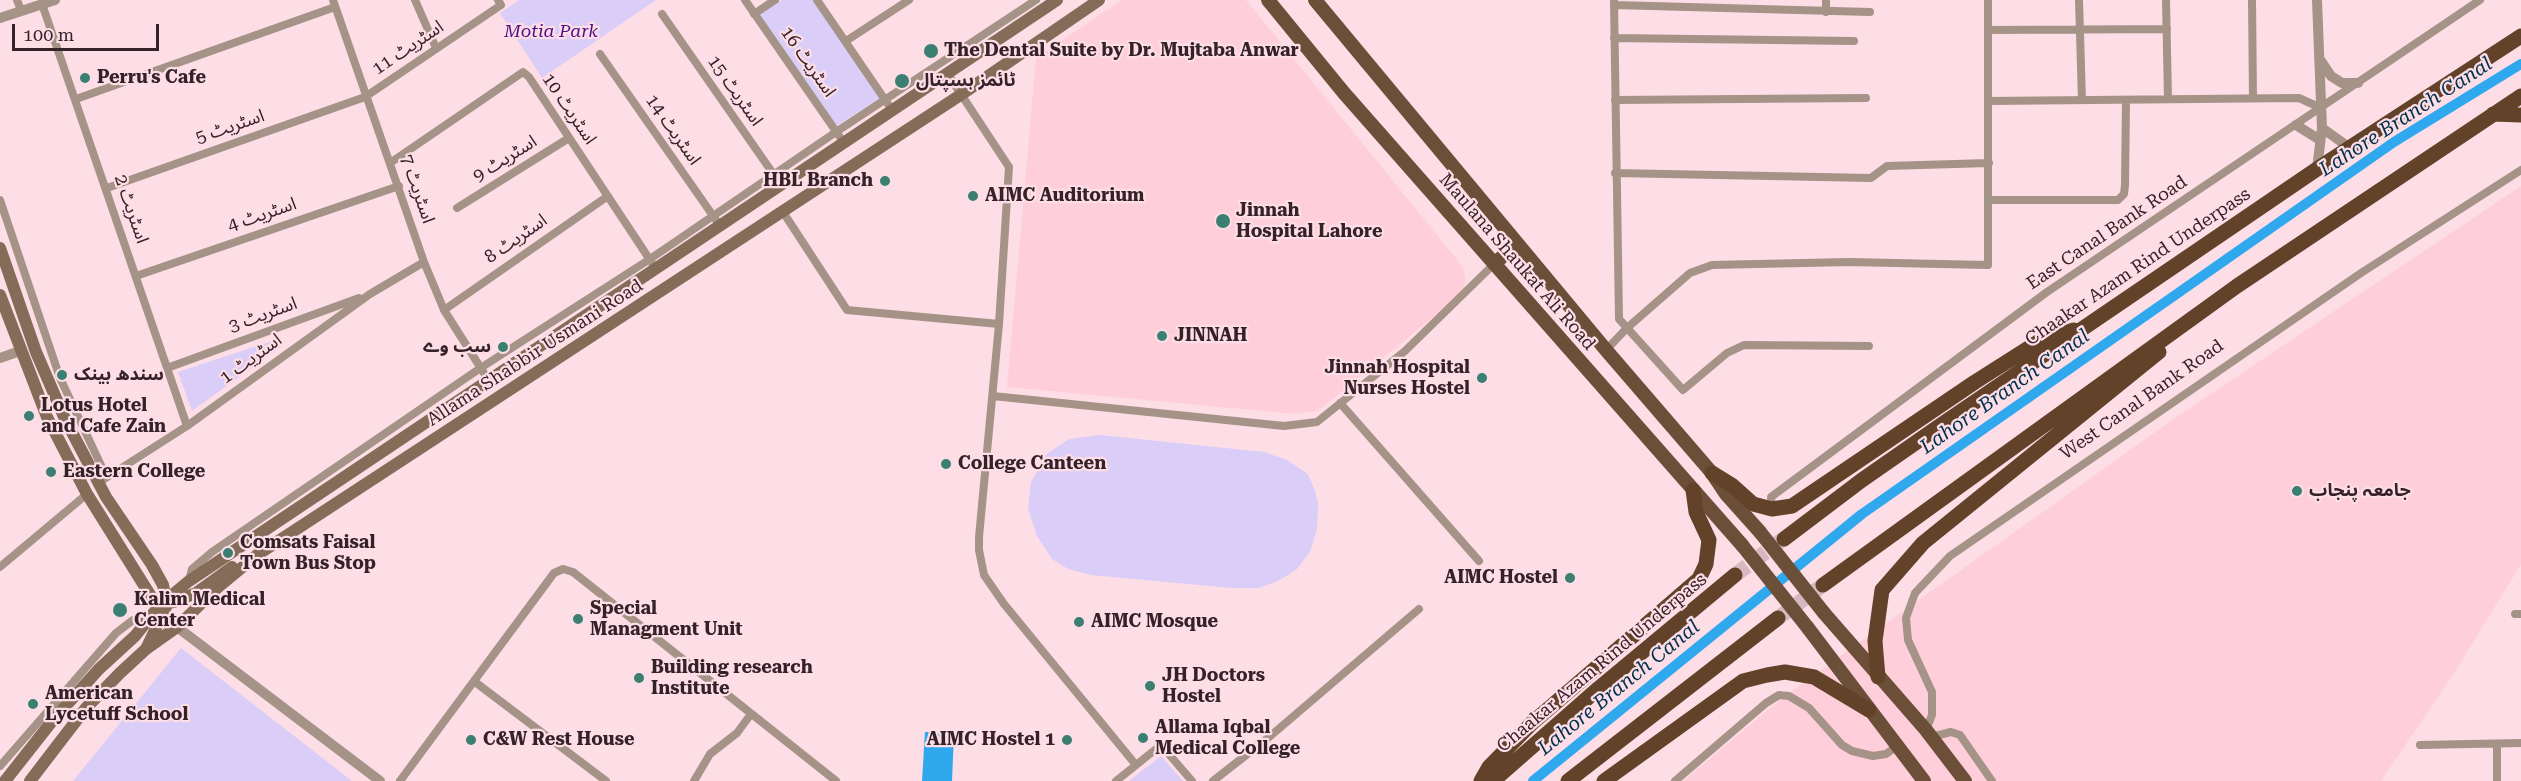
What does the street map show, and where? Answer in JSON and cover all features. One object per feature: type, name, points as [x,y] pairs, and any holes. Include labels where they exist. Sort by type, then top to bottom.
[{"type":"highway","name":"Chaakar Azam Rind Underpass","points":[[1784,539],[1897,456],[2317,169],[2521,36]]},
{"type":"highway","name":"West Canal Bank Road","points":[[1823,585],[2237,286],[2521,96]]},
{"type":"highway","points":[[2493,114],[2521,115]]},
{"type":"highway","points":[[1878,678],[1875,641],[1882,590],[1923,543],[2124,383],[2237,286]]},
{"type":"highway","points":[[1712,473],[1733,486],[1753,504],[1772,509],[1792,506],[2041,340],[2088,326]]},
{"type":"highway","points":[[1481,781],[1489,767],[1532,723],[1699,579],[1706,564],[1708,540],[1696,512],[1694,490]]},
{"type":"highway","name":"Chaakar Azam Rind Underpass","points":[[1493,781],[1599,688],[1736,575]]},
{"type":"highway","points":[[1568,781],[1778,618]]},
{"type":"highway","points":[[1604,781],[1743,681],[1767,675],[1800,673],[1814,677],[1869,710]]},
{"type":"main road","name":"Allama Shabbir Usmani Road","points":[[5,781],[99,669],[189,581],[489,381],[653,264],[777,180],[844,142],[889,105],[947,74],[1057,0]]},
{"type":"main road","name":"Allama Shabbir Usmani Road","points":[[30,781],[86,708],[146,649],[177,627],[216,589],[257,555],[783,212],[1099,0]]},
{"type":"main road","name":"Maulana Shaukat Ali Road","points":[[1268,0],[1344,93],[1742,545],[1869,710]]},
{"type":"main road","name":"Maulana Shaukat Ali Road","points":[[1315,0],[1517,244],[1712,473],[1726,494],[1760,532],[1878,678]]},
{"type":"main road","points":[[1494,264],[1517,244]]},
{"type":"main road","points":[[0,248],[36,352],[64,419],[102,479],[163,585],[164,603],[146,649]]},
{"type":"main road","points":[[0,295],[47,417],[87,494],[148,592],[164,603]]},
{"type":"main road","points":[[164,603],[196,593],[226,570],[257,555]]},
{"type":"main road","points":[[1878,678],[1928,734],[1965,781]]},
{"type":"main road","points":[[1869,710],[1924,781]]},
{"type":"street","points":[[0,18],[19,5],[42,4],[55,0]]},
{"type":"street","points":[[415,0],[436,48]]},
{"type":"street","name":"اسٹریٹ 16","points":[[745,0],[844,142]]},
{"type":"street","points":[[754,14],[775,0]]},
{"type":"street","points":[[817,0],[889,105]]},
{"type":"street","points":[[846,41],[909,0]]},
{"type":"street","points":[[777,180],[836,132],[889,105],[1036,0]]},
{"type":"street","points":[[1826,0],[1826,12]]},
{"type":"street","points":[[1606,350],[1627,328],[1690,273],[1712,265],[1850,262],[1988,265],[1988,0]]},
{"type":"street","points":[[2079,0],[2082,100]]},
{"type":"street","points":[[2166,0],[2168,99]]},
{"type":"street","points":[[2252,0],[2253,98]]},
{"type":"street","points":[[2317,0],[2322,128],[2317,169]]},
{"type":"street","name":"East Canal Bank Road","points":[[1772,509],[1771,496],[2047,292],[2480,0]]},
{"type":"street","points":[[76,99],[334,3]]},
{"type":"street","name":"اسٹریٹ 7","points":[[334,3],[365,98],[399,186],[424,262],[444,310],[479,369],[489,381]]},
{"type":"street","name":"اسٹریٹ 11","points":[[365,98],[500,3]]},
{"type":"street","points":[[1869,346],[1744,345],[1727,353],[1683,390],[1619,320],[1614,3],[1870,12]]},
{"type":"street","name":"اسٹریٹ 2","points":[[42,4],[187,426]]},
{"type":"street","name":"اسٹریٹ 15","points":[[662,14],[777,180]]},
{"type":"street","points":[[1988,30],[2167,29]]},
{"type":"street","points":[[1614,38],[1854,41]]},
{"type":"street","name":"اسٹریٹ 14","points":[[600,54],[716,221]]},
{"type":"street","points":[[2319,58],[2331,76],[2342,83],[2358,83]]},
{"type":"street","name":"اسٹریٹ 10","points":[[390,162],[516,74],[523,72],[529,77],[653,264]]},
{"type":"street","points":[[947,74],[1009,167],[999,324],[979,537],[984,575],[1004,604],[1136,765]]},
{"type":"street","name":"اسٹریٹ 5","points":[[107,188],[365,98]]},
{"type":"street","points":[[1615,100],[1866,98]]},
{"type":"street","points":[[1988,101],[2299,98],[2321,108]]},
{"type":"street","points":[[1989,200],[2118,200],[2124,194],[2125,185],[2126,100]]},
{"type":"street","points":[[2296,125],[2320,140]]},
{"type":"street","points":[[2322,128],[2350,148]]},
{"type":"street","name":"اسٹریٹ 9","points":[[457,208],[569,138]]},
{"type":"street","points":[[1616,173],[1871,178],[1887,166],[1989,164]]},
{"type":"street","name":"West Canal Bank Road","points":[[1928,734],[1932,715],[1932,692],[1908,640],[1906,618],[1915,593],[1950,556],[2361,273],[2521,170]]},
{"type":"street","name":"اسٹریٹ 4","points":[[136,276],[399,186]]},
{"type":"street","name":"اسٹریٹ 8","points":[[444,310],[608,196]]},
{"type":"street","points":[[0,200],[60,378],[102,479]]},
{"type":"street","points":[[783,212],[847,310],[999,324]]},
{"type":"street","name":"اسٹریٹ 1","points":[[102,479],[187,426],[370,294],[424,262]]},
{"type":"street","points":[[189,581],[192,569],[212,552],[479,369],[653,264]]},
{"type":"street","points":[[993,396],[1284,426],[1317,422],[1405,351],[1494,264]]},
{"type":"street","name":"اسٹریٹ 3","points":[[167,368],[370,294]]},
{"type":"street","points":[[0,358],[20,351]]},
{"type":"street","points":[[1340,403],[1479,561]]},
{"type":"street","points":[[0,566],[87,494]]},
{"type":"street","points":[[400,781],[476,682],[554,573],[563,569],[573,572],[836,781]]},
{"type":"street","points":[[1213,781],[1268,738],[1419,609]]},
{"type":"street","points":[[0,766],[116,633],[133,620],[138,620],[144,626]]},
{"type":"street","points":[[177,627],[380,781]]},
{"type":"street","points":[[476,682],[606,781]]},
{"type":"street","points":[[1675,781],[1766,703],[1779,695],[1789,696],[1809,708],[1842,745],[1852,751],[1873,756],[1886,754],[1896,747]]},
{"type":"street","points":[[694,781],[710,754],[737,734],[751,714]]},
{"type":"street","points":[[1928,734],[1951,732],[1960,735],[1992,781]]},
{"type":"street","points":[[2420,745],[2521,743]]},
{"type":"street","points":[[1116,781],[1161,744],[1192,781]]},
{"type":"street","points":[[2497,744],[2497,781]]},
{"type":"street","points":[[8,755],[18,764]]},
{"type":"shaded area","name":"Jinnah Hospital Lahore","points":[[1122,0],[1246,0],[1463,267],[1466,282],[1459,296],[1318,411],[1296,414],[1007,387],[1036,58]]},
{"type":"shaded area","name":"جامعہ پنجاب","points":[[2521,186],[2521,564],[2456,670],[2381,781],[1683,781],[1781,699],[2175,418]]},
{"type":"green space","name":"Motia Park","points":[[519,0],[656,0],[542,78],[500,13]]},
{"type":"green space","points":[[782,0],[813,0],[880,98],[835,127],[759,15]]},
{"type":"green space","points":[[281,338],[283,345],[192,411],[178,372]]},
{"type":"green space","points":[[1100,435],[1264,452],[1287,460],[1308,474],[1315,491],[1318,504],[1317,529],[1310,552],[1296,570],[1276,582],[1258,588],[1231,588],[1091,575],[1068,569],[1052,559],[1037,536],[1028,509],[1031,482],[1047,454],[1069,439]]},
{"type":"green space","points":[[181,648],[352,781],[73,781]]},
{"type":"green space","points":[[1161,756],[1183,781],[1129,781]]},
{"type":"water","points":[[925,732],[954,733],[952,781],[922,781]]},
{"type":"waterway","name":"Lahore Branch Canal","points":[[1533,781],[1862,514],[2394,142],[2521,64]]},
{"type":"tunnel","points":[[1735,575],[1783,539]]},
{"type":"tunnel","points":[[1778,618],[1823,585]]},
{"type":"place","name":"The Dental Suite by Dr. Mujtaba Anwar","points":[[931,51]]},
{"type":"place","name":"Perru's Cafe","points":[[85,78]]},
{"type":"place","name":"ٹائمز ہسپتال","points":[[902,81]]},
{"type":"place","name":"HBL Branch","points":[[885,181]]},
{"type":"place","name":"AIMC Auditorium","points":[[973,196]]},
{"type":"place","name":"Jinnah Hospital Lahore","points":[[1223,221]]},
{"type":"place","name":"JINNAH","points":[[1162,336]]},
{"type":"place","name":"سب وے","points":[[503,347]]},
{"type":"place","name":"سندھ بینک","points":[[62,375]]},
{"type":"place","name":"Jinnah Hospital Nurses Hostel","points":[[1482,378]]},
{"type":"place","name":"Lotus Hotel and Cafe Zain","points":[[29,416]]},
{"type":"place","name":"College Canteen","points":[[946,464]]},
{"type":"place","name":"Eastern College","points":[[51,472]]},
{"type":"place","name":"جامعہ پنجاب","points":[[2297,491]]},
{"type":"place","name":"Comsats Faisal Town Bus Stop","points":[[228,553]]},
{"type":"place","name":"AIMC Hostel","points":[[1570,578]]},
{"type":"place","name":"Kalim Medical Center","points":[[120,610]]},
{"type":"place","name":"Special Managment Unit","points":[[578,619]]},
{"type":"place","name":"AIMC Mosque","points":[[1079,622]]},
{"type":"place","name":"Building research Institute","points":[[639,678]]},
{"type":"place","name":"JH Doctors Hostel","points":[[1150,686]]},
{"type":"place","name":"American Lycetuff School","points":[[33,704]]},
{"type":"place","name":"Allama Iqbal Medical College","points":[[1143,738]]},
{"type":"place","name":"C&W Rest House","points":[[471,740]]},
{"type":"place","name":"AIMC Hostel 1","points":[[1067,740]]}]
